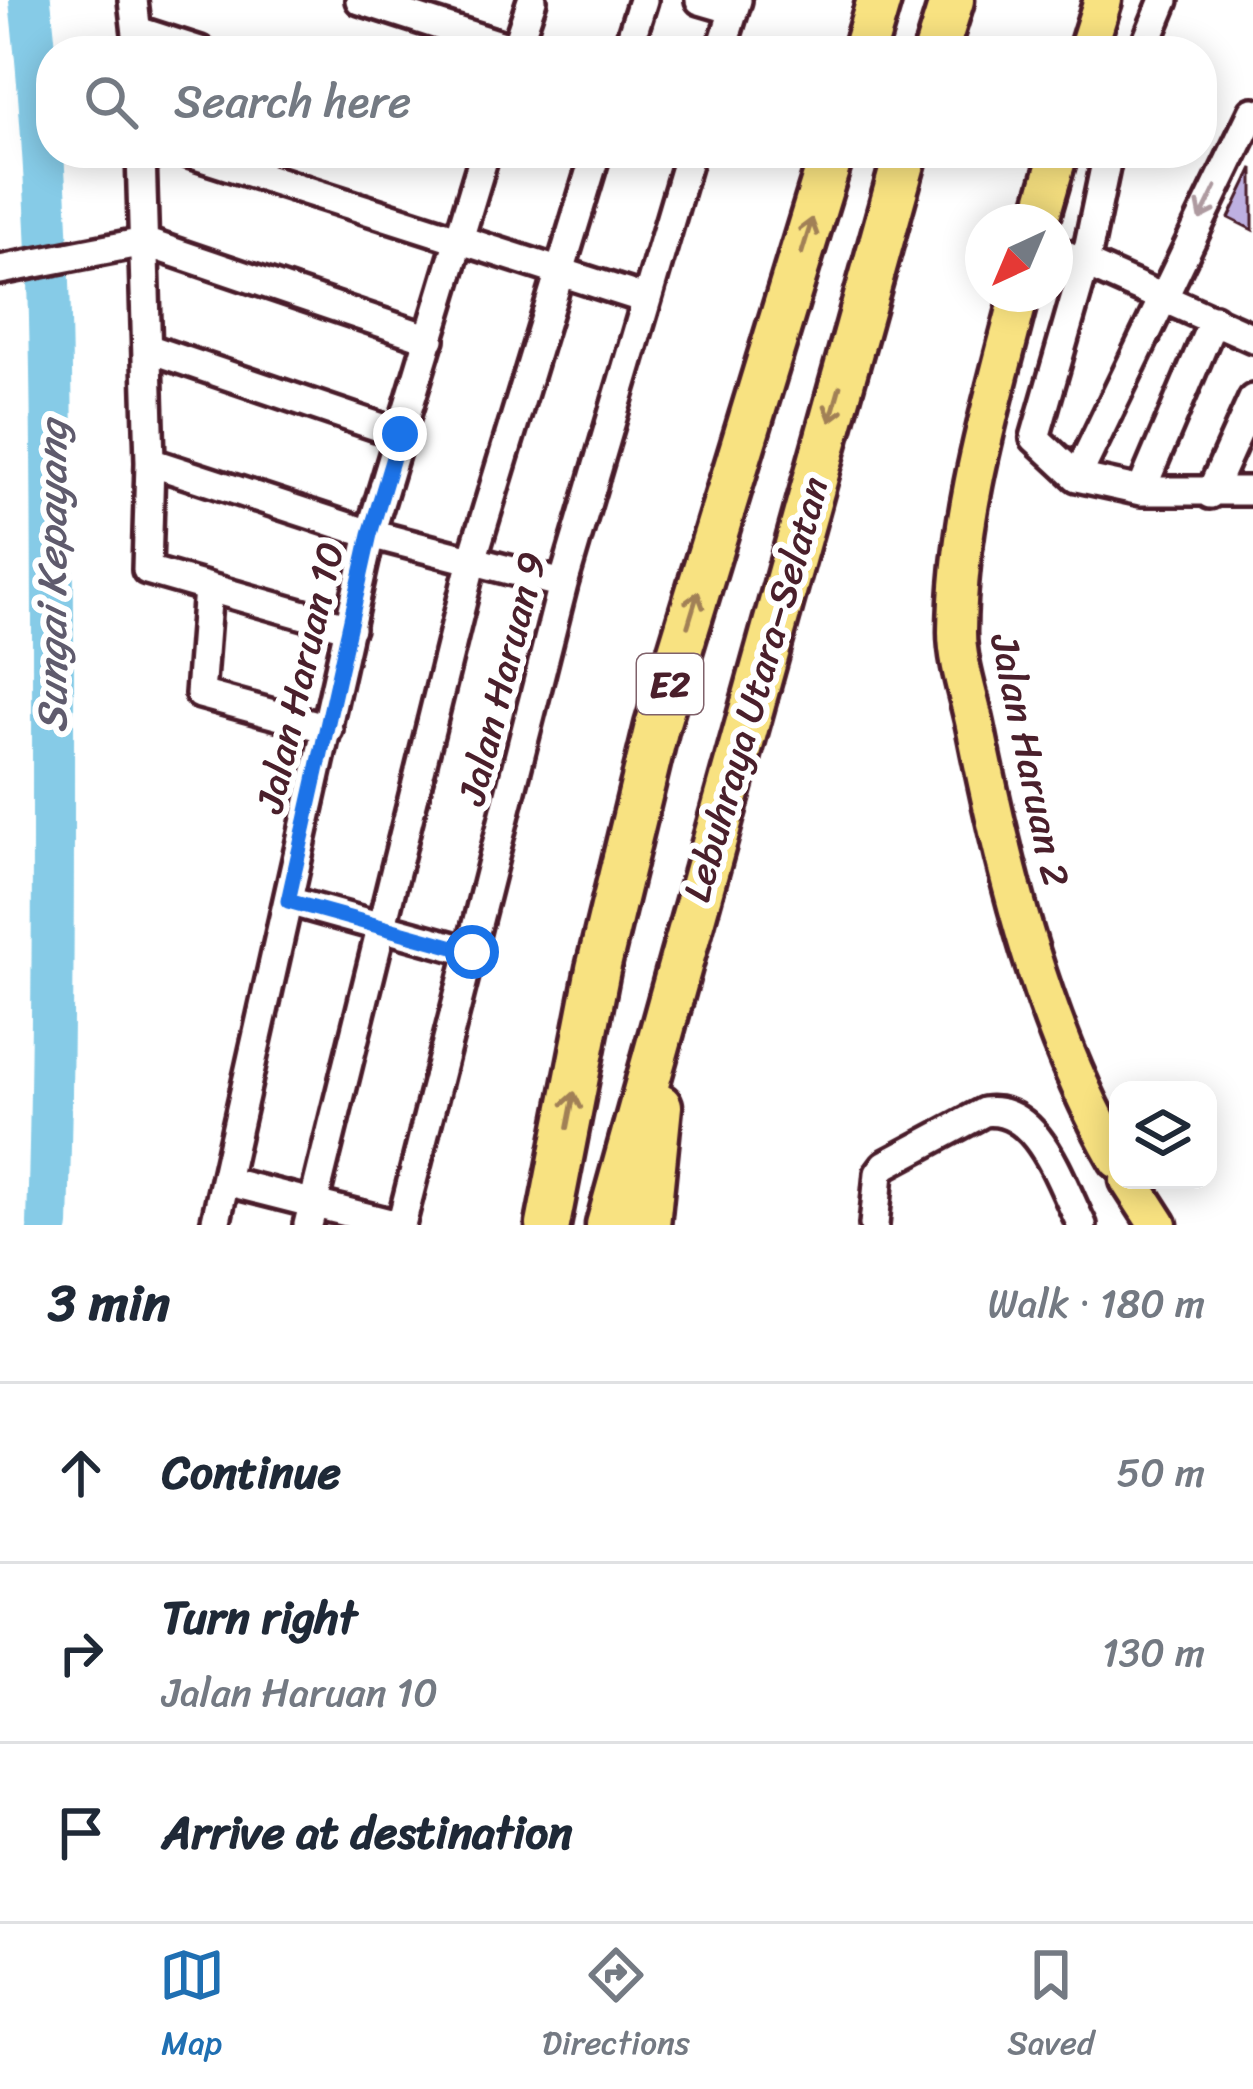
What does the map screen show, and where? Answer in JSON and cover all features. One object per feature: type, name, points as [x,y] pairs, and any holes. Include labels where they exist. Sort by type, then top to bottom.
[{"type":"highway","points":[[868,36],[879,0]]},
{"type":"highway","points":[[941,36],[952,0]]},
{"type":"highway","name":"Lebuhraya Utara–Selatan","points":[[548,1225],[598,969],[657,726],[827,168]]},
{"type":"highway","name":"Lebuhraya Utara–Selatan","points":[[608,1225],[902,168]]},
{"type":"highway","points":[[648,1225],[672,986]]},
{"type":"main road","points":[[1092,36],[1103,0]]},
{"type":"main road","points":[[1045,204],[1055,168]]},
{"type":"main road","name":"Jalan Haruan 2","points":[[1015,312],[966,499],[957,637],[989,795],[1022,915],[1059,1031],[1109,1140]]},
{"type":"main road","points":[[1135,1189],[1159,1225]]},
{"type":"street","points":[[133,0],[137,36]]},
{"type":"street","points":[[360,0],[472,36]]},
{"type":"street","points":[[520,36],[532,0]]},
{"type":"street","points":[[632,36],[643,0]]},
{"type":"street","points":[[700,0],[735,5],[726,36]]},
{"type":"street","points":[[1149,36],[1164,0]]},
{"type":"street","points":[[1077,477],[1253,112]]},
{"type":"street","points":[[142,168],[150,462],[147,570],[350,628]]},
{"type":"street","points":[[235,168],[645,299]]},
{"type":"street","name":"Jalan Haruan 10","points":[[215,1225],[370,534],[480,168]]},
{"type":"street","points":[[311,1213],[472,560],[591,168]]},
{"type":"street","name":"Jalan Haruan 9","points":[[399,1225],[563,584],[685,168]]},
{"type":"street","points":[[1105,168],[1085,264],[1035,438],[1077,477],[1141,491],[1253,491]]},
{"type":"street","points":[[0,270],[144,242],[430,339]]},
{"type":"street","points":[[1073,258],[1253,338]]},
{"type":"street","points":[[1141,491],[1214,319]]},
{"type":"street","points":[[147,348],[400,434]]},
{"type":"street","points":[[1210,494],[1253,399]]},
{"type":"street","points":[[150,462],[370,534],[563,584]]},
{"type":"street","points":[[208,588],[200,694],[328,729]]},
{"type":"street","points":[[288,901],[472,952]]},
{"type":"street","points":[[874,1225],[879,1173],[895,1155],[984,1112],[1000,1110],[1031,1127],[1082,1225]]},
{"type":"street","points":[[225,1181],[311,1213],[399,1225]]},
{"type":"building","points":[[1253,168],[1253,230],[1229,218]]},
{"type":"waterway","name":"Sungai Kepayang","points":[[30,0],[36,58]]},
{"type":"waterway","name":"Sungai Kepayang","points":[[44,168],[53,617],[48,1225]]},
{"type":"route","points":[[400,434],[370,534],[288,901],[472,952]]}]
